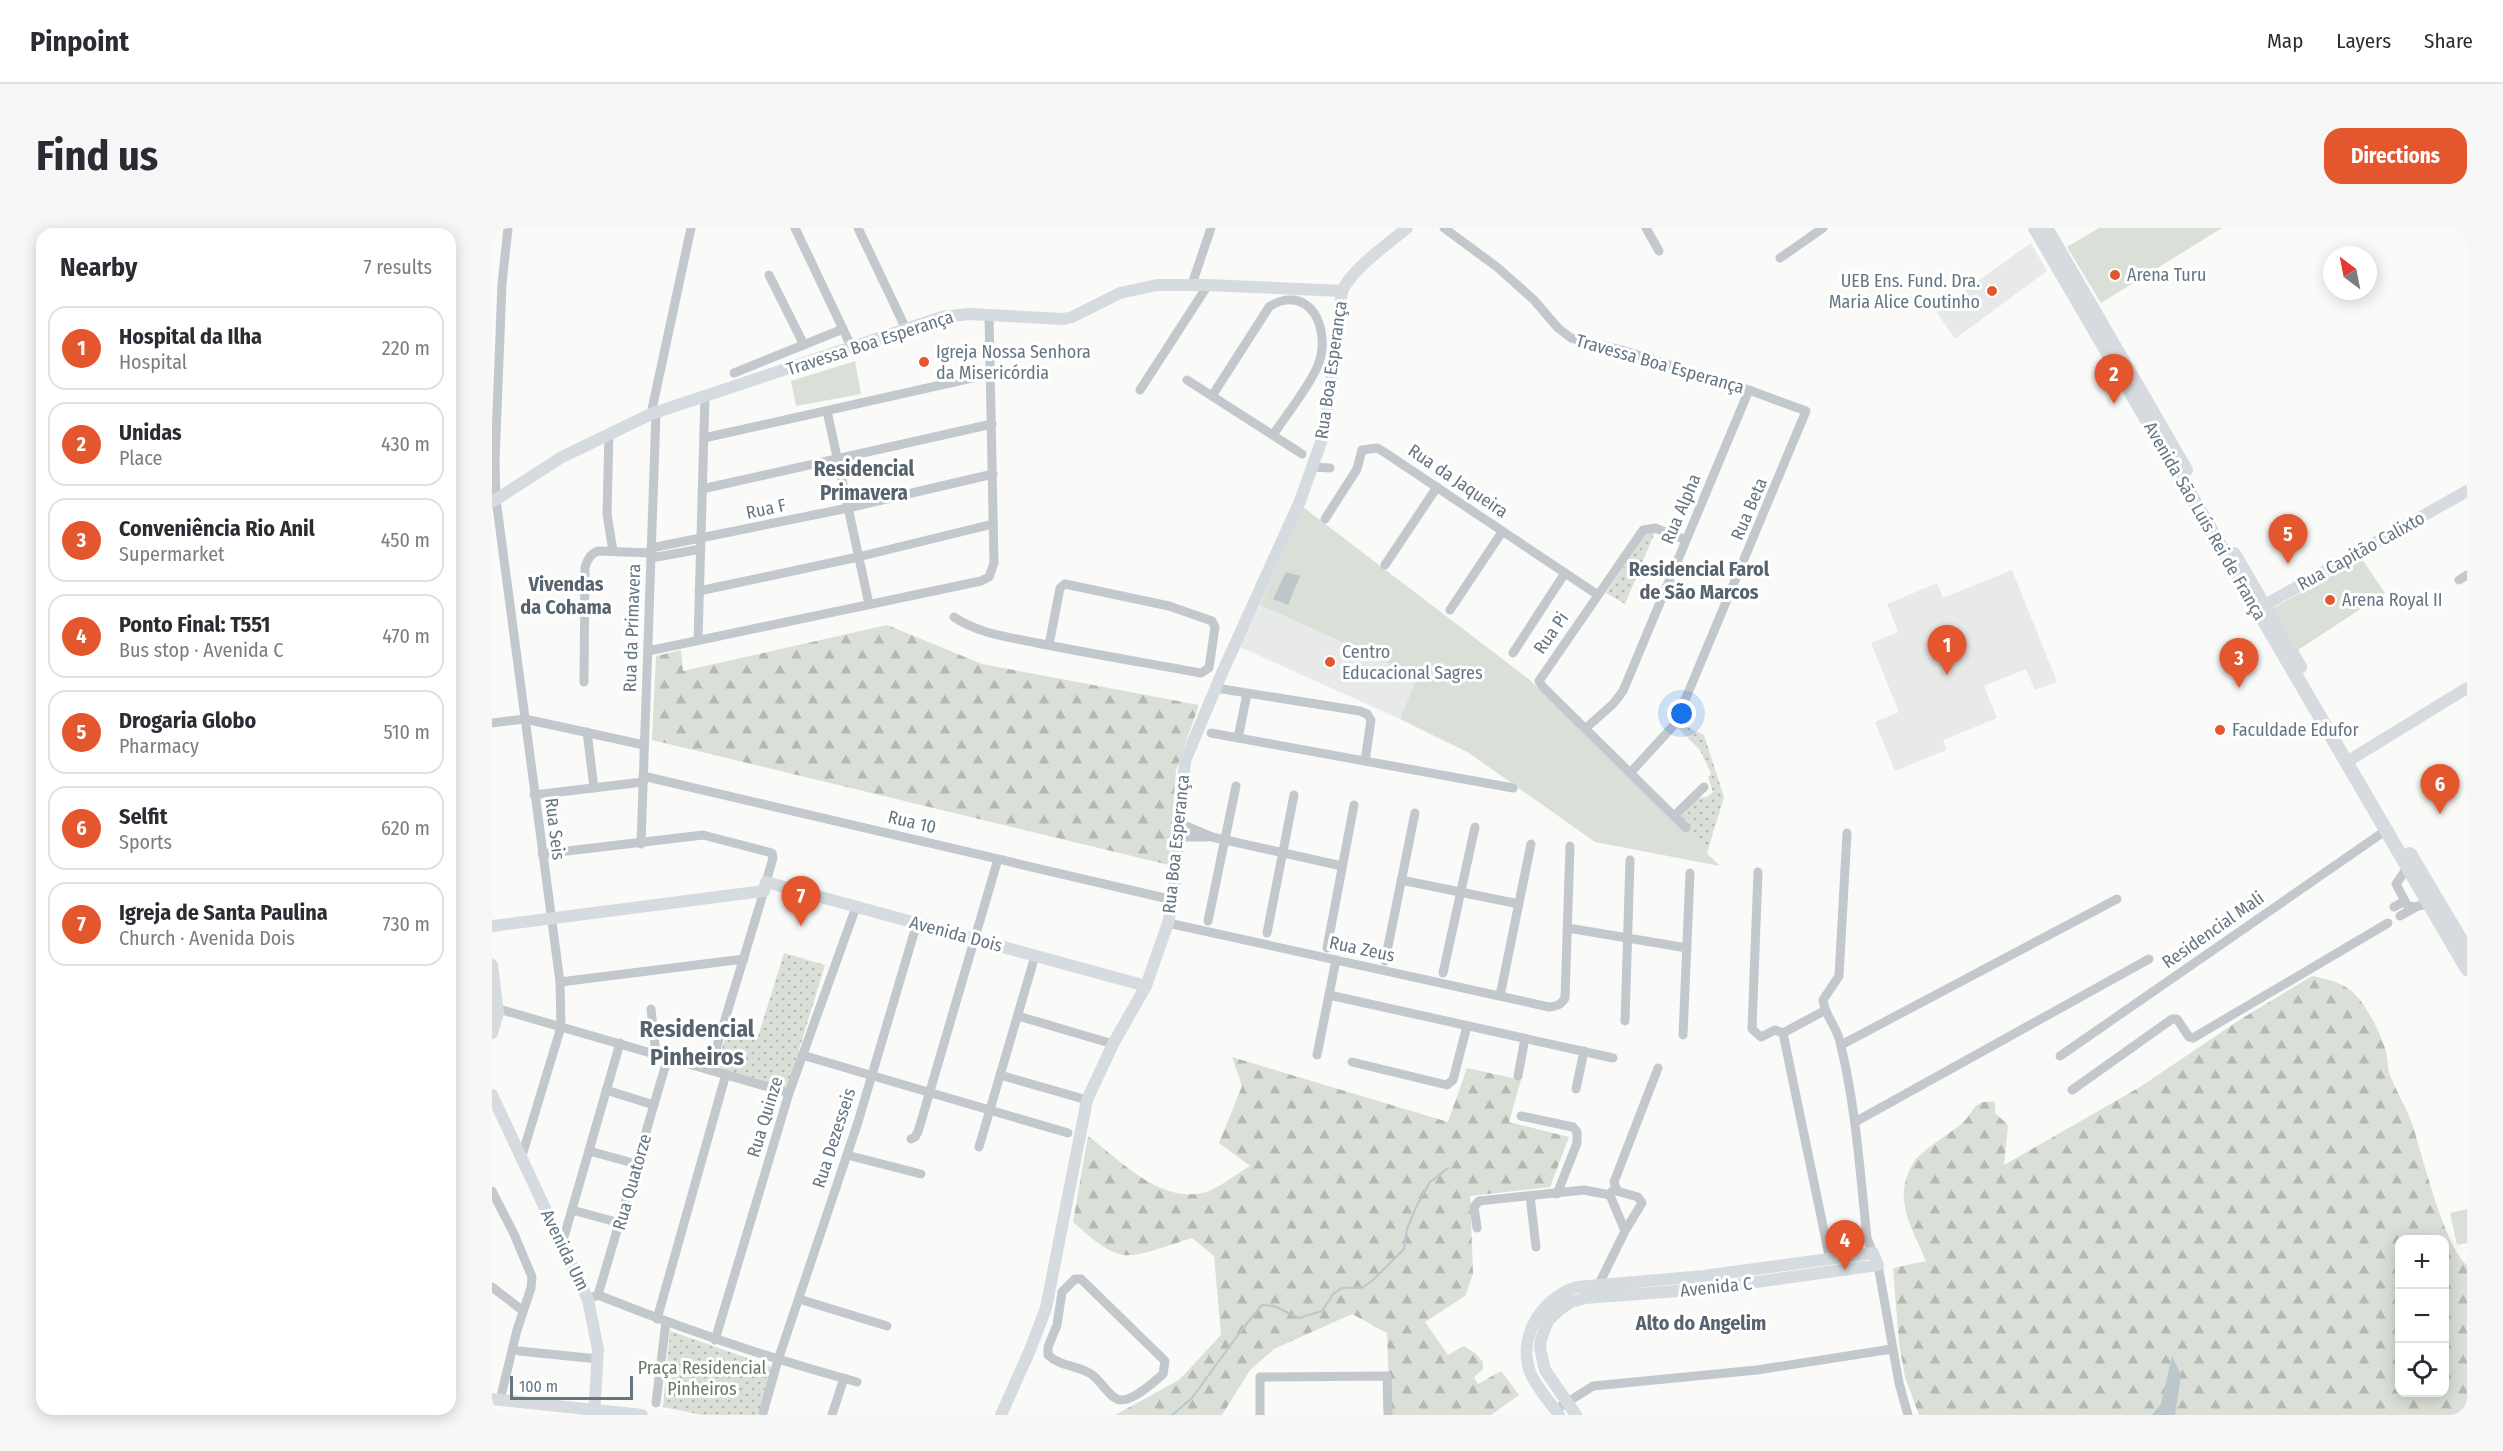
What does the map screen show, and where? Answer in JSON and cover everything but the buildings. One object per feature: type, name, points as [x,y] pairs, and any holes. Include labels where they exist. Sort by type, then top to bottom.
[{"type":"main road","name":"Avenida São Luís Rei de França","points":[[2035,228],[2260,608],[2353,758],[2467,950]]},
{"type":"main road","name":"Avenida São Luís Rei de França","points":[[2046,228],[2407,868],[2423,905],[2467,969]]},
{"type":"street","name":"Rua Seis","points":[[508,228],[502,284],[494,500],[560,982],[561,1027],[521,1160]]},
{"type":"street","name":"Rua da Primavera","points":[[641,844],[654,414],[691,228]]},
{"type":"street","points":[[795,228],[852,348]]},
{"type":"street","points":[[858,228],[906,329]]},
{"type":"street","points":[[1192,284],[1211,228]]},
{"type":"street","name":"Rua Boa Esperança","points":[[1001,1415],[1050,1310],[1087,1100],[1113,1044],[1146,986],[1168,923],[1173,900],[1185,760],[1313,468],[1328,411],[1336,291],[1407,228]]},
{"type":"street","name":"Travessa Boa Esperança","points":[[1444,228],[1497,267],[1534,300],[1558,328],[1571,338],[1625,351],[1749,390],[1806,411]]},
{"type":"street","points":[[1646,228],[1659,251]]},
{"type":"street","points":[[1780,258],[1823,228]]},
{"type":"street","points":[[769,275],[804,345]]},
{"type":"street","name":"Travessa Boa Esperança","points":[[494,500],[562,457],[609,433],[654,414],[942,317],[969,314],[1062,319],[1072,317],[1120,293],[1138,288],[1192,284],[1336,291]]},
{"type":"street","points":[[1140,390],[1208,285]]},
{"type":"street","points":[[1322,300],[1336,291]]},
{"type":"street","points":[[1212,396],[1269,308],[1283,300],[1302,302],[1315,313],[1321,330],[1319,365],[1273,435]]},
{"type":"street","points":[[648,651],[986,579],[992,572],[994,563],[989,315]]},
{"type":"street","points":[[734,373],[843,329]]},
{"type":"street","points":[[814,340],[824,358]]},
{"type":"street","points":[[704,438],[990,374]]},
{"type":"street","points":[[1187,380],[1302,454]]},
{"type":"street","name":"Rua Alpha","points":[[1586,728],[1613,704],[1623,691],[1749,390]]},
{"type":"street","points":[[698,640],[705,396]]},
{"type":"street","points":[[827,411],[869,604]]},
{"type":"street","name":"Rua Beta","points":[[1631,772],[1675,724],[1806,411]]},
{"type":"street","points":[[702,489],[992,424]]},
{"type":"street","points":[[584,682],[585,567],[589,557],[595,553],[613,551],[607,514],[609,433]]},
{"type":"street","name":"Rua da Jaqueira","points":[[1325,519],[1357,469],[1362,450],[1372,448],[1384,452],[1598,595]]},
{"type":"street","points":[[1313,468],[1330,468]]},
{"type":"street","name":"Rua F","points":[[613,551],[651,553],[701,544],[993,474]]},
{"type":"street","points":[[1385,565],[1437,487]]},
{"type":"street","name":"Rua Capitão Calixto","points":[[2260,608],[2467,491]]},
{"type":"street","points":[[699,591],[858,557],[993,524]]},
{"type":"street","name":"Rua Pi","points":[[1686,540],[1655,528],[1646,528],[1540,677],[1543,687],[1686,828]]},
{"type":"street","points":[[1450,610],[1502,532]]},
{"type":"street","points":[[1514,653],[1565,573]]},
{"type":"street","points":[[954,617],[980,630],[1049,645],[1201,674],[1209,668],[1215,627],[1212,621],[1169,606],[1065,584],[1060,588],[1049,645]]},
{"type":"street","points":[[1209,668],[1222,672]]},
{"type":"street","points":[[1216,688],[1350,708],[1366,714],[1371,720],[1365,761]]},
{"type":"street","points":[[2353,758],[2467,688]]},
{"type":"street","points":[[1238,738],[1247,694]]},
{"type":"street","points":[[492,723],[525,719],[644,745]]},
{"type":"street","points":[[587,732],[594,788]]},
{"type":"street","points":[[1211,733],[1514,788]]},
{"type":"street","name":"Rua 10","points":[[534,795],[643,779],[1173,900]]},
{"type":"street","points":[[1208,921],[1236,786]]},
{"type":"street","points":[[1674,816],[1704,787]]},
{"type":"street","points":[[1267,933],[1294,795]]},
{"type":"street","points":[[1327,948],[1354,805]]},
{"type":"street","points":[[1385,961],[1415,813]]},
{"type":"street","points":[[1179,823],[1212,837],[1342,866]]},
{"type":"street","points":[[1443,973],[1475,827]]},
{"type":"street","name":"Residencial Mali","points":[[2060,1056],[2385,831]]},
{"type":"street","points":[[1847,833],[1839,976],[1822,1000],[1824,1011],[1839,1036],[1841,1045],[1855,1122],[1867,1238],[1876,1259],[1908,1415]]},
{"type":"street","points":[[542,854],[703,835],[769,851],[773,858],[710,1070]]},
{"type":"street","points":[[1178,837],[1212,837]]},
{"type":"street","points":[[1500,996],[1531,844]]},
{"type":"street","points":[[1570,846],[1568,928],[1687,948]]},
{"type":"street","points":[[911,1139],[918,1132],[998,859]]},
{"type":"street","points":[[1625,1021],[1630,860]]},
{"type":"street","points":[[2407,868],[2396,884],[2409,906],[2423,905]]},
{"type":"street","points":[[1758,872],[1752,1029],[1761,1037],[1776,1030],[1783,1034],[1830,1260]]},
{"type":"street","points":[[1683,1035],[1690,873]]},
{"type":"street","points":[[1401,880],[1519,904]]},
{"type":"street","name":"Avenida Dois","points":[[492,926],[765,887],[856,907],[1146,986]]},
{"type":"street","points":[[1841,1045],[2117,899]]},
{"type":"street","points":[[2394,907],[2405,901]]},
{"type":"street","points":[[2400,916],[2423,905]]},
{"type":"street","name":"Rua Quinze","points":[[715,1340],[789,1093],[856,907]]},
{"type":"street","name":"Rua Dezesseis","points":[[763,1413],[778,1360],[823,1226],[839,1193],[847,1155],[916,923]]},
{"type":"street","name":"Rua Zeus","points":[[1168,923],[1550,1007],[1562,1004],[1565,998],[1568,928]]},
{"type":"street","points":[[2072,1090],[2172,1019],[2177,1019],[2189,1037],[2193,1038],[2388,923]]},
{"type":"street","points":[[979,1147],[1035,956]]},
{"type":"street","points":[[560,982],[744,959]]},
{"type":"street","points":[[1855,1122],[2149,959]]},
{"type":"street","points":[[1317,1055],[1336,960]]},
{"type":"street","points":[[492,965],[495,1007],[492,1033]]},
{"type":"street","points":[[1329,995],[1613,1058]]},
{"type":"street","points":[[495,1007],[789,1093]]},
{"type":"street","points":[[651,1009],[656,1054]]},
{"type":"street","points":[[1783,1034],[1824,1011]]},
{"type":"street","points":[[1018,1016],[1113,1044]]},
{"type":"street","points":[[1352,1062],[1447,1085],[1453,1080],[1467,1026]]},
{"type":"street","points":[[1518,1076],[1525,1038]]},
{"type":"street","points":[[562,1244],[620,1044]]},
{"type":"street","points":[[1576,1089],[1584,1051]]},
{"type":"street","points":[[802,1056],[1068,1133]]},
{"type":"street","name":"Rua Quatorze","points":[[593,1297],[620,1223],[668,1058]]},
{"type":"street","points":[[1625,1231],[1613,1192],[1614,1182],[1658,1068]]},
{"type":"street","points":[[656,1403],[661,1321],[726,1074]]},
{"type":"street","points":[[1000,1075],[1087,1100]]},
{"type":"street","points":[[606,1090],[654,1105]]},
{"type":"street","name":"Avenida Um","points":[[492,1095],[562,1244],[593,1297],[598,1359],[594,1412]]},
{"type":"street","points":[[1521,1116],[1573,1127],[1577,1132],[1577,1143],[1557,1194]]},
{"type":"street","points":[[589,1151],[637,1164]]},
{"type":"street","points":[[847,1155],[921,1174]]},
{"type":"street","points":[[1477,1228],[1474,1207],[1479,1201],[1584,1190],[1613,1192],[1642,1200],[1599,1284]]},
{"type":"street","points":[[492,1191],[531,1270],[531,1288],[522,1310],[496,1399],[594,1412],[642,1415]]},
{"type":"street","points":[[1530,1196],[1536,1248]]},
{"type":"street","points":[[572,1210],[620,1223]]},
{"type":"street","points":[[823,1226],[833,1232]]},
{"type":"street","name":"Avenida C","points":[[1557,1412],[1530,1372],[1528,1349],[1539,1314],[1554,1297],[1577,1287],[1599,1284],[1704,1276],[1830,1260],[1876,1259]]},
{"type":"street","name":"Avenida C","points":[[1567,1402],[1545,1370],[1540,1356],[1540,1339],[1548,1321],[1565,1305],[1585,1298],[1706,1289],[1876,1259]]},
{"type":"street","points":[[1704,1276],[1706,1289]]},
{"type":"street","points":[[1075,1279],[1081,1279],[1165,1361],[1163,1374],[1148,1388],[1125,1400],[1116,1399],[1091,1374],[1056,1362],[1048,1354],[1048,1347],[1058,1325],[1062,1292],[1075,1279]]},
{"type":"street","points":[[492,1287],[522,1310]]},
{"type":"street","points":[[593,1297],[715,1340],[857,1382]]},
{"type":"street","points":[[799,1299],[887,1326]]},
{"type":"street","points":[[1557,1412],[1567,1402],[1593,1386],[1757,1370],[1893,1349]]},
{"type":"street","points":[[519,1351],[598,1359]]},
{"type":"street","points":[[1260,1415],[1260,1377],[1387,1376],[1388,1415]]},
{"type":"street","points":[[832,1415],[844,1378]]},
{"type":"street","points":[[1567,1402],[1576,1415]]},
{"type":"shaded area","name":"UEB Ens. Fund. Dra. Maria Alice Coutinho","points":[[2031,243],[2047,271],[1955,339],[1936,311]]},
{"type":"shaded area","points":[[2012,570],[2057,682],[2035,690],[2026,669],[1984,686],[1997,718],[1943,740],[1946,750],[1895,771],[1875,722],[1899,712],[1871,643],[1898,632],[1887,604],[1937,583],[1943,598]]},
{"type":"shaded area","points":[[1286,572],[1300,576],[1288,605],[1273,599]]},
{"type":"shaded area","name":"Centro Educacional Sagres","points":[[1260,605],[1419,676],[1400,719],[1240,647]]},
{"type":"shaded area","points":[[2172,1356],[2181,1375],[2175,1415],[2152,1415],[2161,1404]]},
{"type":"green space","name":"Arena Turu","points":[[2099,228],[2222,228],[2101,303],[2067,247]]},
{"type":"green space","points":[[855,361],[861,394],[796,406],[791,381]]},
{"type":"green space","points":[[1303,507],[1530,680],[1720,866],[1595,842],[1469,753],[1400,719],[1418,676],[1260,605]]},
{"type":"green space","points":[[1647,531],[1655,532],[1625,604],[1606,593]]},
{"type":"green space","name":"Arena Royal II","points":[[2362,559],[2385,593],[2298,650],[2273,608]]},
{"type":"green space","points":[[887,625],[982,664],[1199,705],[1176,770],[1169,865],[652,740],[656,656],[681,650],[683,671]]},
{"type":"green space","points":[[1681,724],[1704,735],[1724,797],[1707,853],[1675,822],[1698,798],[1707,797],[1713,792],[1708,777],[1711,774],[1700,750],[1678,728]]},
{"type":"green space","points":[[784,953],[825,965],[787,1089],[716,1068],[727,1032],[757,1040]]},
{"type":"green space","points":[[2312,976],[2341,984],[2361,1001],[2385,1048],[2390,1075],[2412,1123],[2448,1235],[2395,1235],[2395,1397],[2449,1397],[2449,1237],[2467,1265],[2467,1415],[1919,1415],[1905,1377],[1899,1343],[1893,1268],[1926,1261],[1910,1224],[1904,1200],[1907,1175],[1914,1162],[1965,1121],[1974,1108],[1982,1103],[1995,1102],[1995,1113],[2008,1125],[2004,1165],[2140,1087],[2241,1019]]},
{"type":"green space","points":[[1232,1057],[1448,1122],[1467,1068],[1521,1080],[1509,1122],[1569,1137],[1550,1187],[1470,1196],[1473,1274],[1465,1296],[1425,1322],[1448,1355],[1464,1346],[1483,1362],[1483,1369],[1474,1377],[1478,1384],[1501,1371],[1519,1395],[1491,1415],[1390,1415],[1387,1333],[1352,1314],[1274,1349],[1250,1370],[1222,1415],[1115,1415],[1179,1380],[1221,1335],[1214,1256],[1192,1238],[1148,1252],[1124,1255],[1103,1246],[1073,1222],[1088,1136],[1128,1168],[1157,1186],[1173,1192],[1189,1194],[1206,1192],[1217,1187],[1250,1166],[1219,1143],[1242,1086]]},
{"type":"green space","points":[[2467,1209],[2467,1243],[2457,1245],[2450,1213]]},
{"type":"green space","name":"Praça Residencial Pinheiros","points":[[670,1331],[773,1367],[758,1415],[702,1415],[663,1407]]},
{"type":"waterway","points":[[1172,1415],[1192,1398],[1262,1305],[1274,1306],[1299,1318],[1322,1311],[1333,1294],[1342,1288],[1363,1287],[1372,1281],[1404,1249],[1407,1229],[1417,1205],[1430,1182],[1448,1168]]},
{"type":"place","name":"Arena Turu","points":[[2115,275]]},
{"type":"place","name":"UEB Ens. Fund. Dra. Maria Alice Coutinho","points":[[1992,291]]},
{"type":"place","name":"Igreja Nossa Senhora da Misericórdia","points":[[924,362]]},
{"type":"place","name":"Unidas","points":[[2114,404]]},
{"type":"place","name":"Drogaria Globo","points":[[2288,564]]},
{"type":"place","name":"Arena Royal II","points":[[2330,600]]},
{"type":"place","name":"Centro Educacional Sagres","points":[[1330,662]]},
{"type":"place","name":"Hospital da Ilha","points":[[1947,675]]},
{"type":"place","name":"Conveniência Rio Anil","points":[[2239,688]]},
{"type":"place","name":"Faculdade Edufor","points":[[2220,730]]},
{"type":"place","name":"Selfit","points":[[2440,814]]},
{"type":"place","name":"Igreja de Santa Paulina","points":[[801,926]]},
{"type":"place","name":"Ponto Final: T551","points":[[1845,1270]]},
{"type":"district","name":"Residencial Primavera","points":[[864,481]]},
{"type":"district","name":"Residencial Farol de São Marcos","points":[[1699,580]]},
{"type":"district","name":"Vivendas da Cohama","points":[[566,596]]},
{"type":"district","name":"Residencial Pinheiros","points":[[697,1043]]},
{"type":"district","name":"Alto do Angelim","points":[[1701,1323]]}]
